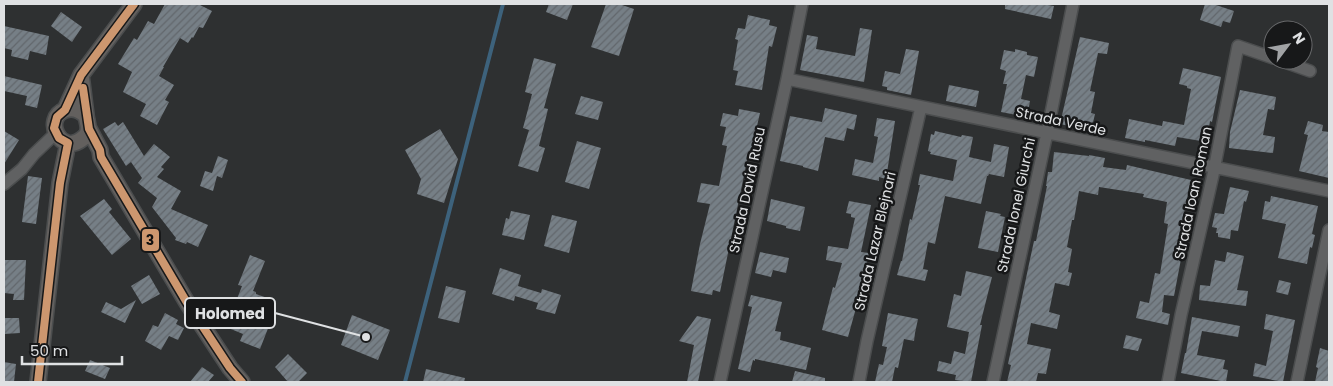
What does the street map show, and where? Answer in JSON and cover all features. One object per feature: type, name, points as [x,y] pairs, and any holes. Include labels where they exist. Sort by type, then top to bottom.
[{"type":"street","points":[[65,110],[81,75],[134,4]]},
{"type":"street","name":"Strada David Rusu","points":[[720,382],[802,4]]},
{"type":"street","name":"Strada Ionel Giurchi","points":[[993,382],[1074,4]]},
{"type":"street","name":"Strada Ioan Roman","points":[[1168,382],[1238,46],[1263,55]]},
{"type":"street","points":[[38,382],[60,186],[73,143],[86,136],[87,123],[81,75]]},
{"type":"street","name":"Strada Verde","points":[[787,79],[1329,191]]},
{"type":"street","name":"Strada Lazar Blejnari","points":[[859,382],[921,107]]},
{"type":"street","points":[[102,157],[59,138],[54,128],[54,122],[57,117],[65,110],[77,109],[87,123],[102,157],[186,301],[230,368],[242,382]]},
{"type":"street","points":[[4,184],[22,169],[34,154],[56,133]]},
{"type":"street","points":[[1297,382],[1329,230]]},
{"type":"building","points":[[165,4],[198,4],[212,11],[203,28],[199,27],[188,43],[180,38],[163,67],[159,76],[174,85],[165,100],[169,102],[157,125],[140,116],[146,104],[123,92],[132,72],[118,64],[134,38],[137,40],[148,21],[154,24]]},
{"type":"building","points":[[549,4],[573,4],[567,20],[546,12]]},
{"type":"building","points":[[606,4],[619,4],[634,9],[619,56],[591,47]]},
{"type":"building","points":[[1005,4],[1054,6],[1051,19],[1005,9]]},
{"type":"building","points":[[1205,4],[1213,4],[1234,11],[1230,23],[1223,21],[1221,27],[1200,20]]},
{"type":"building","points":[[61,12],[82,27],[72,42],[51,26]]},
{"type":"building","points":[[748,15],[770,20],[769,25],[777,27],[772,47],[769,46],[762,90],[735,85],[738,71],[733,70],[738,40],[735,39],[738,28],[745,29]]},
{"type":"building","points":[[4,26],[49,36],[46,55],[30,51],[28,60],[11,56],[12,50],[4,48]]},
{"type":"building","points":[[860,28],[872,30],[864,82],[800,70],[807,35],[818,37],[816,49],[855,56]]},
{"type":"building","points":[[1080,37],[1109,43],[1107,54],[1098,53],[1090,91],[1095,92],[1091,113],[1095,114],[1091,131],[1060,124]]},
{"type":"building","points":[[906,49],[919,51],[911,95],[887,90],[887,87],[882,86],[885,71],[900,74]]},
{"type":"building","points":[[1015,49],[1027,52],[1027,55],[1038,57],[1034,77],[1026,75],[1021,99],[1030,101],[1027,117],[1001,112],[1007,84],[1003,84],[1006,71],[1000,69],[1004,50],[1015,52]]},
{"type":"building","points":[[534,58],[556,64],[544,108],[548,109],[539,146],[545,148],[538,172],[518,166],[529,130],[523,128],[532,94],[525,92]]},
{"type":"building","points":[[1183,68],[1221,77],[1207,142],[1177,137],[1175,146],[1125,138],[1129,119],[1162,126],[1163,121],[1184,125],[1191,89],[1179,84]]},
{"type":"building","points":[[4,76],[42,85],[37,108],[25,105],[27,96],[4,91]]},
{"type":"building","points":[[949,85],[979,91],[976,107],[946,101]]},
{"type":"building","points":[[1240,90],[1276,97],[1274,110],[1268,109],[1263,135],[1275,137],[1273,153],[1229,148],[1230,132]]},
{"type":"building","points":[[581,96],[603,102],[598,120],[575,114]]},
{"type":"building","points":[[825,108],[857,115],[854,130],[847,128],[844,141],[825,137],[818,171],[780,161],[790,116],[822,122]]},
{"type":"building","points":[[739,109],[760,113],[751,152],[749,151],[720,292],[713,290],[712,295],[691,291],[710,204],[697,202],[701,183],[719,186],[727,146],[722,145],[726,127],[720,126],[723,113],[738,116]]},
{"type":"building","points":[[877,118],[895,121],[886,179],[879,177],[879,181],[852,175],[855,159],[873,163],[878,137],[874,136]]},
{"type":"building","points":[[1308,121],[1323,125],[1322,131],[1329,132],[1329,178],[1299,171],[1308,135],[1304,134]]},
{"type":"building","points":[[115,122],[118,126],[123,122],[144,156],[154,144],[170,157],[161,167],[164,169],[157,177],[181,191],[171,209],[208,225],[198,247],[187,242],[186,244],[175,240],[176,238],[152,207],[157,198],[138,183],[142,178],[131,162],[126,166],[103,129]]},
{"type":"building","points":[[440,129],[458,159],[444,203],[417,194],[421,179],[405,150]]},
{"type":"building","points":[[4,131],[19,140],[4,164]]},
{"type":"building","points":[[935,131],[961,137],[962,135],[973,137],[969,157],[991,162],[994,144],[1009,147],[1004,177],[989,174],[987,176],[981,204],[945,196],[935,244],[928,242],[923,269],[928,270],[925,281],[897,275],[920,185],[918,185],[920,174],[953,181],[957,160],[930,154],[931,152],[928,151],[931,134],[934,135]]},
{"type":"building","points":[[577,141],[601,148],[589,189],[565,182]]},
{"type":"building","points":[[1054,152],[1105,158],[1103,167],[1126,170],[1127,165],[1191,180],[1184,213],[1187,213],[1182,243],[1186,244],[1184,259],[1181,259],[1174,296],[1164,295],[1162,312],[1170,314],[1168,325],[1136,318],[1140,301],[1149,303],[1155,273],[1160,274],[1168,224],[1164,223],[1167,202],[1143,197],[1144,194],[1099,187],[1098,195],[1079,191],[1067,247],[1072,249],[1068,272],[1072,273],[1069,286],[1055,283],[1049,312],[1060,315],[1057,329],[1031,323],[1027,344],[1051,349],[1046,374],[1038,373],[1036,382],[1007,382],[1011,365],[1008,364],[1034,241],[1036,241],[1048,172],[1052,172]]},
{"type":"building","points":[[218,156],[228,160],[222,178],[217,176],[213,191],[200,186],[205,171],[212,173]]},
{"type":"building","points":[[28,176],[42,178],[36,224],[22,222]]},
{"type":"building","points":[[1230,187],[1249,191],[1246,202],[1244,201],[1238,231],[1231,230],[1230,239],[1218,237],[1218,233],[1216,233],[1217,228],[1212,227],[1215,213],[1224,214]]},
{"type":"building","points":[[1271,196],[1318,206],[1312,234],[1315,235],[1312,248],[1310,247],[1307,264],[1278,258],[1286,224],[1262,219],[1265,201],[1270,202]]},
{"type":"building","points":[[104,199],[112,209],[109,212],[131,239],[112,255],[80,216]]},
{"type":"building","points":[[771,199],[805,207],[800,231],[767,221]]},
{"type":"building","points":[[849,201],[871,205],[861,252],[869,253],[858,296],[860,297],[848,337],[822,330],[833,287],[835,288],[842,263],[826,260],[828,246],[848,249],[855,218],[851,217],[851,214],[846,213]]},
{"type":"building","points":[[511,211],[530,215],[524,240],[502,235],[506,218],[509,219]]},
{"type":"building","points":[[986,211],[1001,214],[1000,216],[1005,217],[998,252],[978,248]]},
{"type":"building","points":[[552,215],[577,221],[569,253],[544,246]]},
{"type":"building","points":[[760,252],[789,258],[786,273],[773,270],[771,277],[755,273]]},
{"type":"building","points":[[1227,252],[1244,256],[1237,290],[1248,291],[1246,306],[1199,300],[1200,285],[1210,286],[1215,260],[1225,262]]},
{"type":"building","points":[[250,255],[265,261],[253,291],[256,294],[276,301],[272,312],[274,313],[260,349],[240,341],[243,334],[226,327],[242,286],[238,285]]},
{"type":"building","points":[[4,260],[26,260],[24,300],[13,300],[14,294],[4,293]]},
{"type":"building","points":[[500,268],[521,275],[518,286],[541,293],[542,289],[561,295],[555,314],[536,309],[538,303],[515,296],[514,301],[492,294]]},
{"type":"building","points":[[966,271],[992,277],[980,325],[982,325],[971,382],[955,380],[956,375],[937,371],[939,361],[951,364],[954,351],[965,354],[969,332],[947,327],[954,294],[961,296]]},
{"type":"building","points":[[149,275],[160,294],[142,304],[131,286]]},
{"type":"building","points":[[1279,280],[1291,283],[1288,295],[1276,292]]},
{"type":"building","points":[[446,286],[466,291],[459,323],[438,318]]},
{"type":"building","points":[[751,295],[782,302],[775,331],[781,332],[780,340],[811,348],[806,370],[755,359],[755,361],[753,360],[750,372],[738,369],[752,307],[748,306]]},
{"type":"building","points":[[136,300],[125,323],[101,312],[106,302],[121,309]]},
{"type":"building","points":[[165,313],[178,320],[176,324],[184,328],[178,340],[169,336],[161,350],[145,341],[153,325],[158,327]]},
{"type":"building","points":[[888,313],[918,319],[914,341],[904,339],[898,368],[895,367],[892,382],[875,382],[879,364],[883,365],[887,347],[882,346]]},
{"type":"building","points":[[1266,314],[1295,320],[1283,382],[1253,376],[1255,363],[1266,366],[1273,331],[1264,329]]},
{"type":"building","points":[[352,315],[390,330],[378,360],[341,345]]},
{"type":"building","points":[[697,316],[711,319],[698,382],[687,382],[694,345],[679,341]]},
{"type":"building","points":[[1192,317],[1240,326],[1238,337],[1202,331],[1197,355],[1225,360],[1223,369],[1228,370],[1226,382],[1181,373]]},
{"type":"building","points":[[4,318],[19,318],[20,333],[4,334]]},
{"type":"building","points":[[1126,335],[1142,339],[1138,351],[1123,348]]},
{"type":"building","points":[[1320,348],[1329,351],[1329,382],[1315,382]]},
{"type":"building","points":[[288,354],[307,373],[298,382],[288,382],[275,367]]},
{"type":"building","points":[[90,360],[110,368],[105,379],[85,371]]},
{"type":"building","points":[[4,362],[16,364],[14,382],[4,382]]},
{"type":"building","points":[[202,367],[214,375],[208,382],[190,382]]},
{"type":"building","points":[[426,369],[465,378],[464,382],[423,382]]},
{"type":"building","points":[[795,371],[825,378],[825,382],[792,382]]},
{"type":"waterway","points":[[405,382],[503,4]]},
{"type":"transit line","name":"3","points":[[38,382],[60,183],[68,143],[59,138],[54,128],[57,117],[65,110],[81,75],[134,4]]},
{"type":"transit line","name":"3","points":[[83,88],[89,129],[100,150],[101,157],[186,301],[230,368],[242,382]]},
{"type":"place","name":"Holomed","points":[[366,337]]}]
